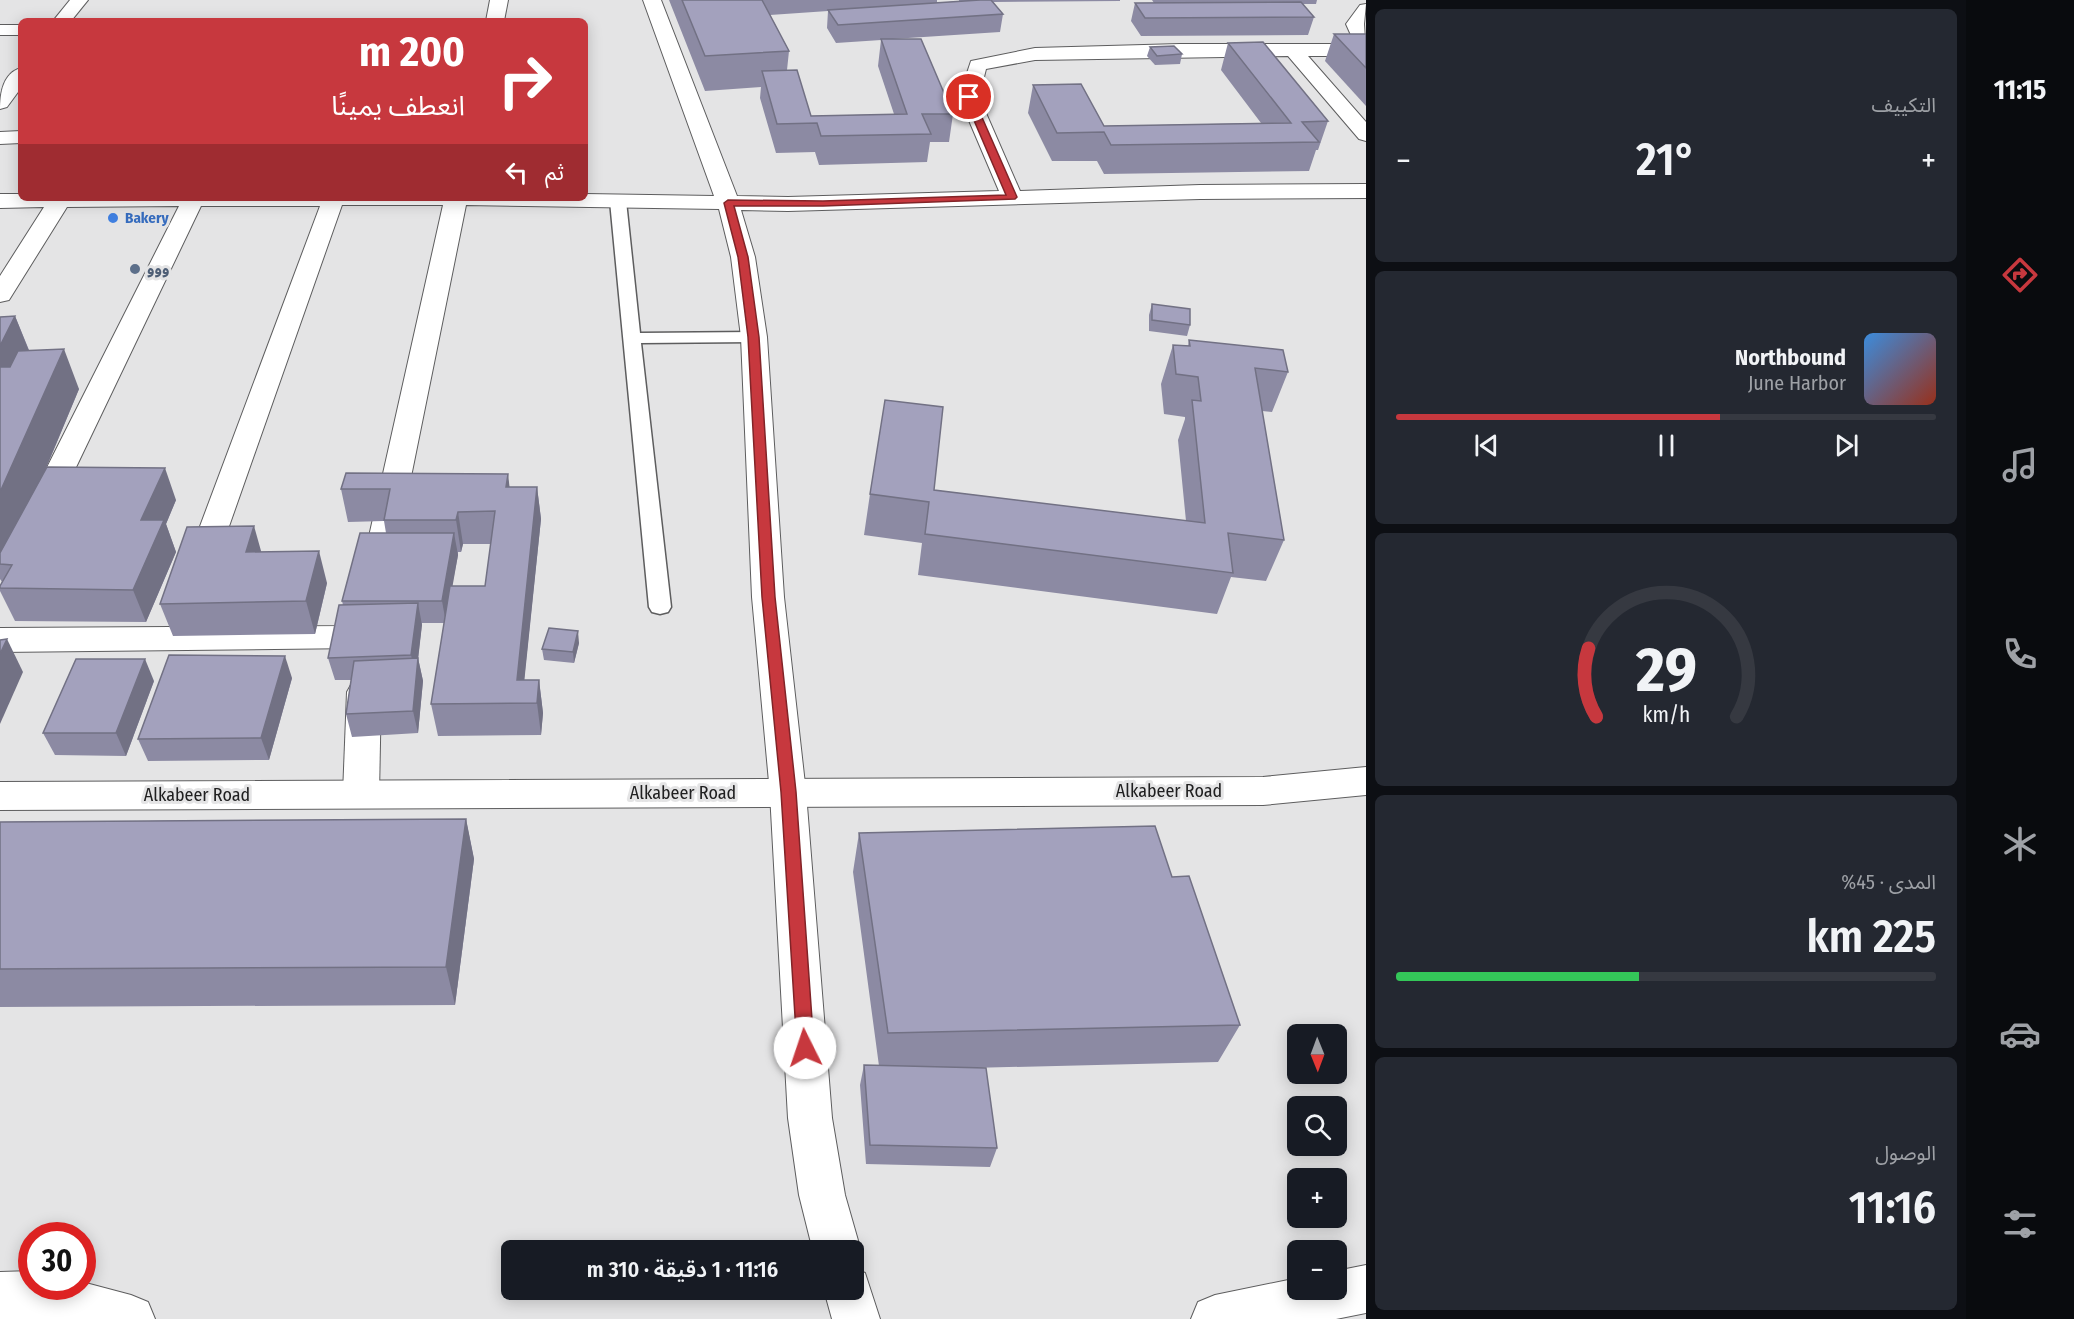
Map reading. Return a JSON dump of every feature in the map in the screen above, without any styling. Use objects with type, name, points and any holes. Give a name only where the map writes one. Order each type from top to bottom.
[{"type":"street","points":[[64,18],[79,0]]},
{"type":"street","points":[[496,18],[499,0]]},
{"type":"street","points":[[652,0],[728,203],[743,257],[754,337],[768,597],[788,792],[810,1118],[822,1196],[834,1240]]},
{"type":"street","points":[[1012,197],[969,97],[978,65],[1035,54],[1366,49],[1355,24],[1366,9]]},
{"type":"street","points":[[0,30],[18,30]]},
{"type":"street","points":[[1292,49],[1366,135]]},
{"type":"street","points":[[0,103],[15,78]]},
{"type":"street","points":[[0,138],[18,137]]},
{"type":"street","points":[[588,200],[834,204],[1012,197],[1366,191]]},
{"type":"street","points":[[0,201],[18,201]]},
{"type":"street","points":[[0,295],[59,201]]},
{"type":"street","points":[[32,528],[193,201]]},
{"type":"street","points":[[182,616],[332,201]]},
{"type":"street","points":[[0,640],[182,616],[358,637],[365,631],[457,201]]},
{"type":"street","points":[[358,637],[365,666],[361,794]]},
{"type":"street","name":"Alkabeer Road","points":[[0,796],[1263,790],[1366,781]]},
{"type":"street","points":[[1215,1319],[1366,1289]]},
{"type":"street","points":[[0,1296],[39,1295],[132,1319]]},
{"type":"street","points":[[851,1300],[856,1319]]},
{"type":"lane","points":[[618,201],[660,607]]},
{"type":"lane","points":[[633,338],[754,337]]},
{"type":"building","points":[[682,0],[762,0],[789,51],[705,56]]},
{"type":"building","points":[[991,0],[1003,14],[838,25],[828,10]]},
{"type":"building","points":[[1301,2],[1314,17],[1145,18],[1135,3]]},
{"type":"building","points":[[1334,34],[1366,34],[1366,68]]},
{"type":"building","points":[[881,39],[921,39],[953,114],[922,114],[931,134],[821,136],[817,123],[777,124],[762,71],[797,70],[811,116],[907,114]]},
{"type":"building","points":[[1263,42],[1328,121],[1302,122],[1319,142],[1111,145],[1104,132],[1057,133],[1033,85],[1081,84],[1104,126],[1291,123],[1228,43]]},
{"type":"building","points":[[1174,46],[1182,54],[1157,56],[1150,47]]},
{"type":"building","points":[[1152,304],[1190,309],[1190,325],[1152,320]]},
{"type":"building","points":[[15,316],[0,346],[0,317]]},
{"type":"building","points":[[1189,340],[1283,350],[1288,372],[1255,368],[1284,540],[1228,533],[1233,573],[925,534],[929,502],[870,494],[885,400],[943,407],[934,490],[1205,523],[1192,400],[1201,401],[1198,377],[1176,374],[1173,345],[1190,346]]},
{"type":"building","points":[[64,349],[0,492],[0,367],[10,367],[18,351]]},
{"type":"building","points":[[47,467],[165,468],[141,520],[164,520],[133,590],[0,588],[12,565],[0,564],[0,553]]},
{"type":"building","points":[[346,473],[508,474],[506,487],[537,487],[517,680],[539,680],[537,703],[431,704],[450,586],[485,586],[495,511],[458,512],[456,520],[384,520],[390,489],[341,489]]},
{"type":"building","points":[[254,526],[246,552],[319,551],[306,601],[160,604],[187,527]]},
{"type":"building","points":[[360,533],[454,533],[442,601],[342,601]]},
{"type":"building","points":[[418,603],[411,655],[328,658],[339,605]]},
{"type":"building","points":[[549,628],[578,631],[573,652],[542,649]]},
{"type":"building","points":[[7,639],[0,654],[0,640]]},
{"type":"building","points":[[169,655],[285,656],[261,738],[138,739]]},
{"type":"building","points":[[418,658],[413,711],[346,714],[354,661]]},
{"type":"building","points":[[76,659],[145,659],[116,733],[43,733]]},
{"type":"building","points":[[466,819],[446,967],[0,969],[0,822]]},
{"type":"building","points":[[1155,826],[1172,877],[1189,876],[1240,1025],[888,1033],[859,833]]},
{"type":"building","points":[[864,1065],[986,1068],[997,1148],[870,1145]]},
{"type":"place","name":"Bakery","points":[[113,218]]},
{"type":"place","name":"ووو","points":[[135,269]]},
{"type":"route","points":[[805,1048],[788,792],[768,597],[754,337],[743,257],[728,203],[823,204],[1012,197],[969,97]]}]
